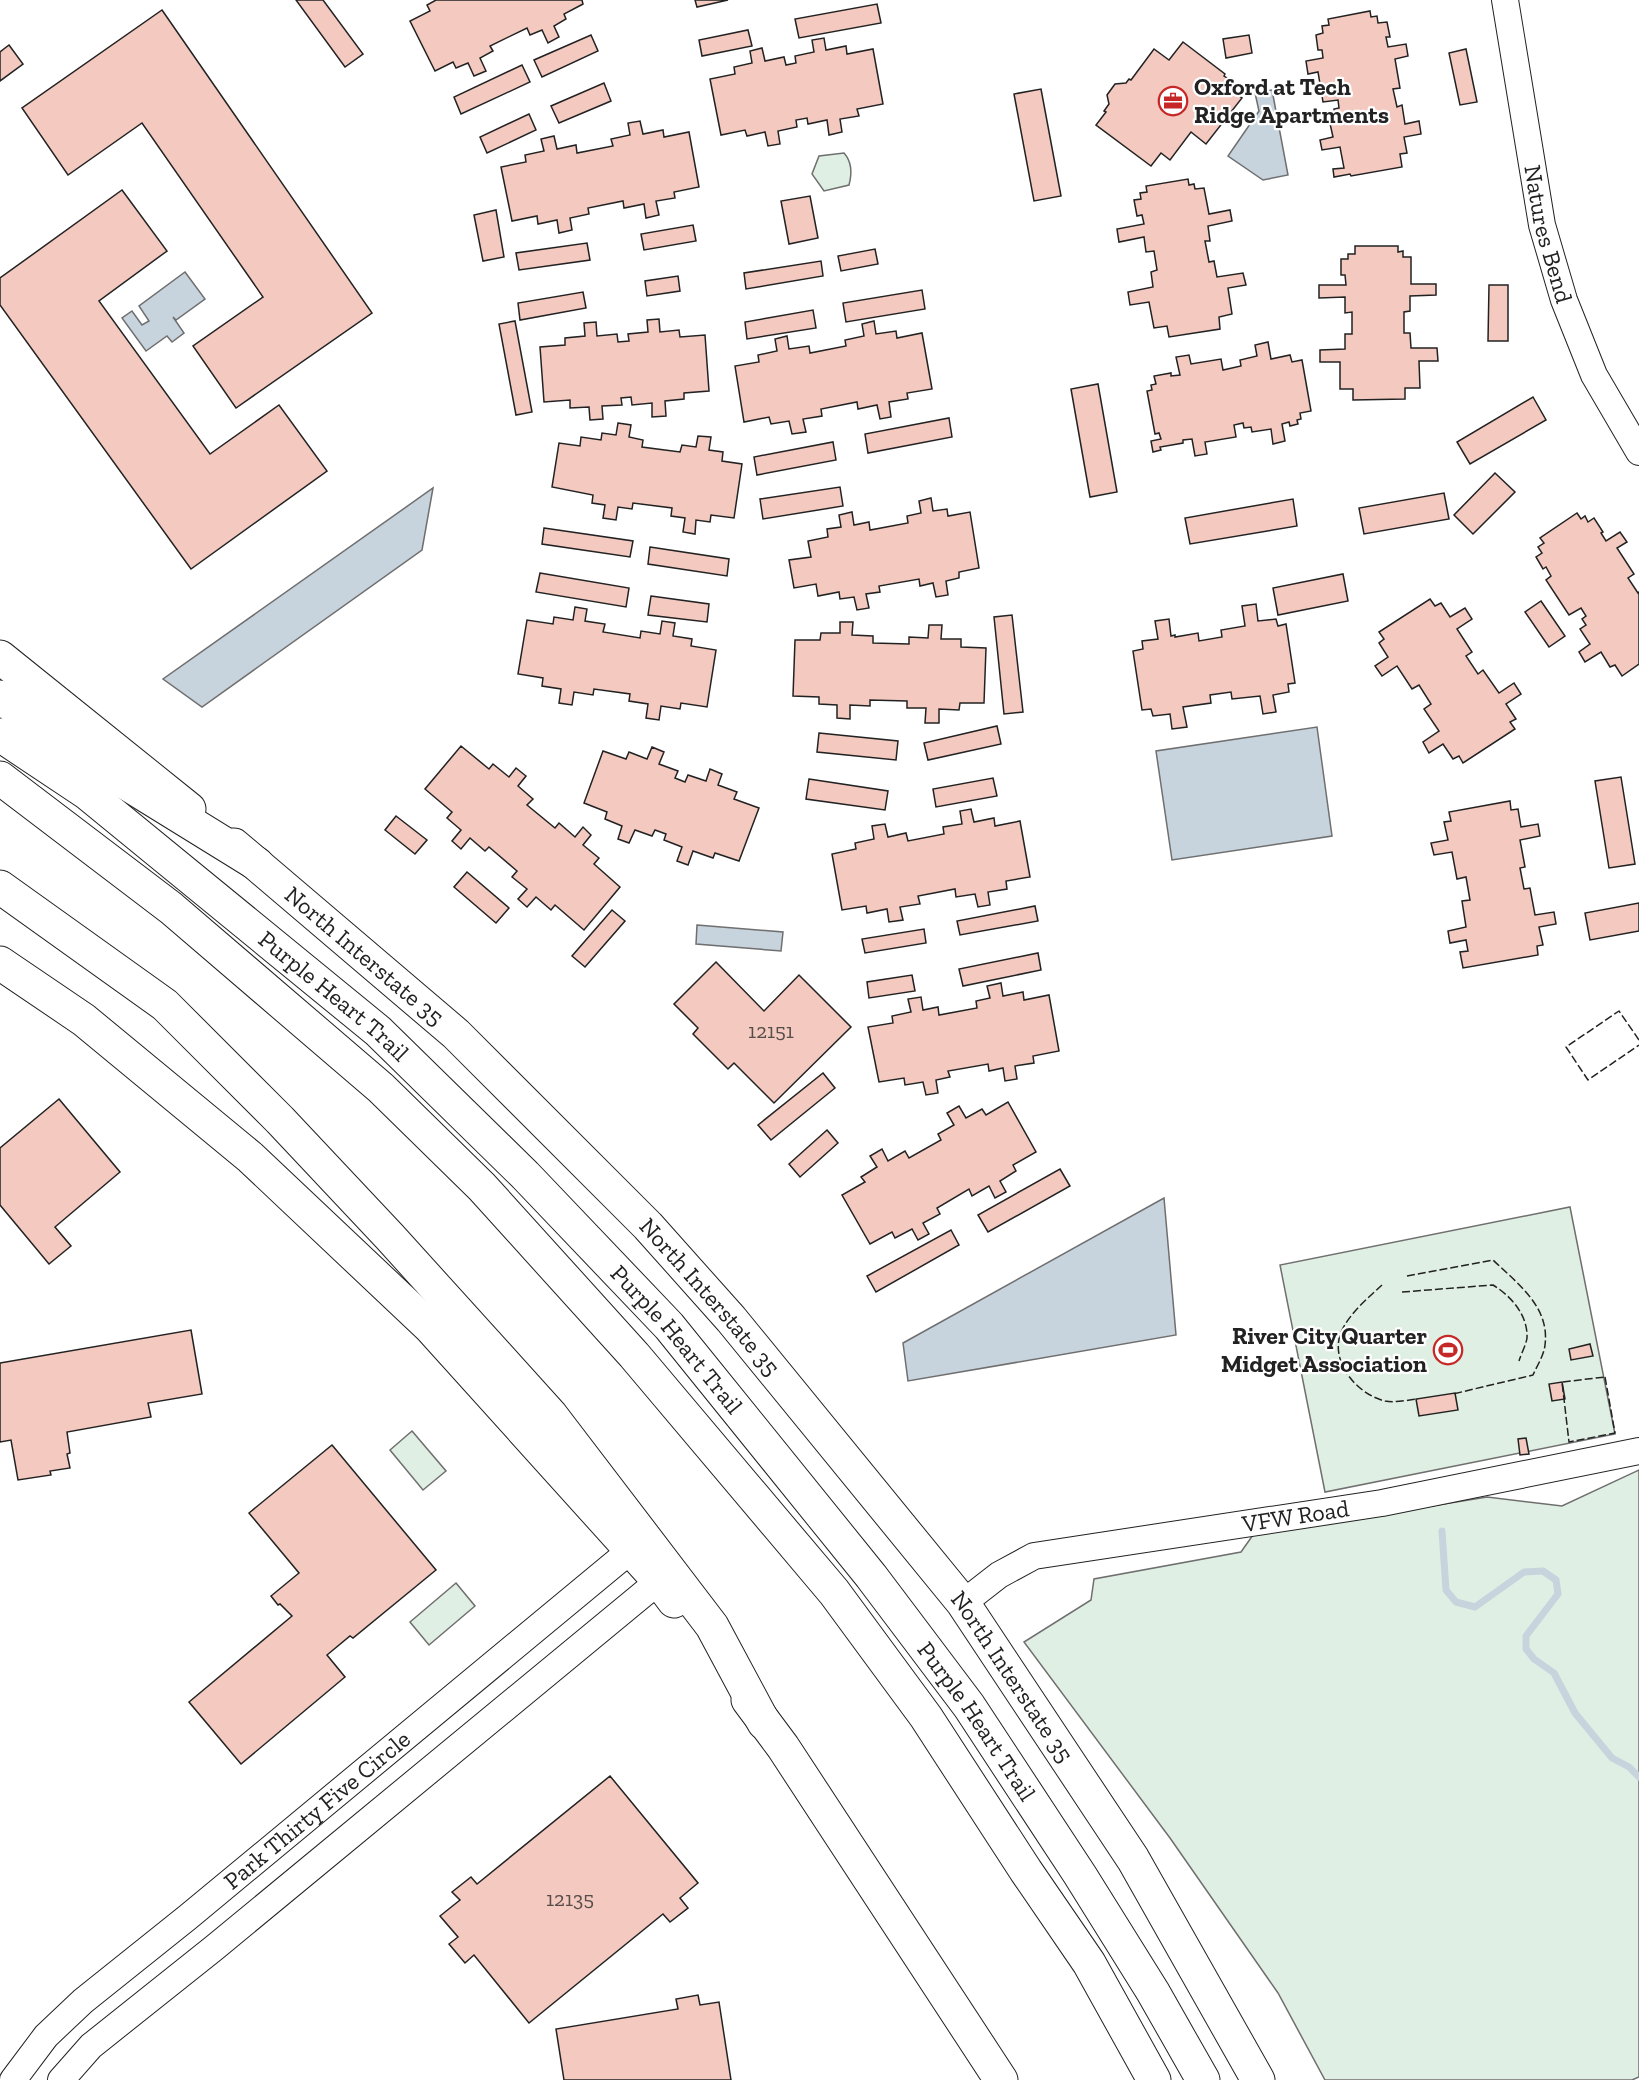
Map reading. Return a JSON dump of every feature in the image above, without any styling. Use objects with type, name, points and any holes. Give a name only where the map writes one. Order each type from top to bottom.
[{"type":"main road","name":"North Interstate 35","points":[[0,657],[257,864],[456,1034],[648,1226],[731,1319],[963,1603],[1133,1860],[1258,2080]]},
{"type":"main road","points":[[0,697],[87,759],[257,864]]},
{"type":"main road","name":"Purple Heart Trail","points":[[0,735],[87,794],[378,1031],[525,1175],[669,1326],[871,1576],[969,1706],[1080,1875],[1153,1992],[1203,2080]]},
{"type":"main road","name":"Purple Heart Trail","points":[[0,778],[171,908],[381,1088],[482,1187],[634,1355],[834,1592],[926,1717],[1089,1963],[1154,2080]]},
{"type":"main road","points":[[0,887],[165,1005],[280,1120],[390,1238],[551,1415],[712,1626],[764,1722]]},
{"type":"main road","points":[[0,963],[84,1020],[250,1157],[430,1327],[659,1581],[783,1747],[1001,2080]]},
{"type":"street","name":"Natures Bend","points":[[1505,0],[1542,225],[1564,300],[1594,375],[1639,452]]},
{"type":"street","name":"VFW Road","points":[[963,1603],[999,1575],[1034,1556],[1383,1503],[1639,1451]]},
{"type":"street","name":"Park Thirty Five Circle","points":[[13,2080],[46,2036],[83,2001],[188,1917],[631,1550]]},
{"type":"street","name":"Park Thirty Five Circle","points":[[61,2080],[91,2046],[222,1942],[659,1581]]},
{"type":"green space","points":[[844,153],[851,168],[849,185],[824,191],[812,174],[819,156]]},
{"type":"green space","name":"River City Quarter Midget Association","points":[[1570,1207],[1615,1434],[1325,1492],[1280,1265]]},
{"type":"green space","points":[[412,1431],[446,1471],[423,1490],[390,1450]]},
{"type":"green space","points":[[1639,1470],[1639,2077],[1632,2080],[1325,2080],[1278,1993],[1170,1838],[1024,1642],[1091,1600],[1094,1579],[1241,1552],[1253,1535],[1487,1497],[1562,1506]]},
{"type":"green space","points":[[456,1583],[475,1606],[429,1645],[410,1622]]},
{"type":"shaded area","points":[[1272,90],[1288,175],[1263,180],[1228,156],[1259,111],[1255,93]]},
{"type":"shaded area","points":[[185,272],[205,299],[176,320],[173,317],[184,333],[172,342],[167,336],[146,351],[122,318],[132,311],[142,325],[149,321],[139,306]]},
{"type":"shaded area","points":[[433,488],[422,550],[202,707],[163,679]]},
{"type":"shaded area","points":[[1317,727],[1332,836],[1172,860],[1156,751]]},
{"type":"shaded area","points":[[697,925],[783,932],[781,951],[696,944]]},
{"type":"shaded area","points":[[1164,1198],[1176,1335],[908,1381],[903,1343]]},
{"type":"building","points":[[296,0],[323,0],[363,54],[345,67]]},
{"type":"building","points":[[436,0],[582,0],[583,4],[564,14],[566,19],[554,26],[559,37],[548,43],[542,30],[530,35],[527,28],[490,46],[493,51],[480,58],[486,71],[474,76],[468,63],[456,68],[453,62],[435,71],[410,21],[430,11],[427,5]]},
{"type":"building","points":[[695,0],[728,0],[697,7]]},
{"type":"building","points":[[877,4],[881,23],[799,38],[795,19]]},
{"type":"building","points":[[162,10],[372,313],[236,408],[193,346],[263,297],[142,123],[68,175],[22,108]]},
{"type":"building","points":[[1370,11],[1371,17],[1377,16],[1378,23],[1387,22],[1390,37],[1386,37],[1388,47],[1406,44],[1408,56],[1395,59],[1400,88],[1393,89],[1397,107],[1402,105],[1405,124],[1419,121],[1421,134],[1404,137],[1407,153],[1400,154],[1402,167],[1334,177],[1333,169],[1344,168],[1340,147],[1322,150],[1320,140],[1333,137],[1329,119],[1335,117],[1334,109],[1339,108],[1338,100],[1323,102],[1318,72],[1308,74],[1306,61],[1323,58],[1322,50],[1318,50],[1316,35],[1323,33],[1322,26],[1329,25],[1328,19]]},
{"type":"building","points":[[748,30],[752,46],[702,56],[699,40]]},
{"type":"building","points":[[591,35],[598,51],[542,77],[534,60]]},
{"type":"building","points":[[1249,35],[1252,53],[1226,58],[1223,39]]},
{"type":"building","points":[[824,38],[826,50],[846,46],[847,54],[873,49],[883,104],[857,109],[859,116],[840,119],[842,132],[829,135],[827,120],[808,124],[807,118],[796,120],[797,127],[778,131],[780,144],[768,146],[765,132],[747,136],[745,130],[721,135],[710,79],[735,74],[734,67],[752,63],[750,51],[762,48],[765,61],[784,57],[786,65],[796,63],[795,56],[814,52],[812,40]]},
{"type":"building","name":"Oxford at Tech Ridge Apartments","points":[[1183,42],[1225,74],[1224,76],[1230,80],[1226,86],[1242,98],[1206,144],[1191,132],[1170,160],[1161,153],[1151,166],[1096,125],[1106,112],[1104,111],[1109,104],[1107,95],[1115,84],[1131,80],[1154,49],[1169,60]]},
{"type":"building","points":[[9,45],[23,64],[0,81],[0,52]]},
{"type":"building","points":[[1466,49],[1477,102],[1460,105],[1449,53]]},
{"type":"building","points":[[522,65],[530,82],[461,114],[454,97]]},
{"type":"building","points":[[604,83],[611,101],[559,123],[551,106]]},
{"type":"building","points":[[1041,89],[1061,196],[1034,201],[1014,94]]},
{"type":"building","points":[[529,114],[536,130],[487,153],[480,137]]},
{"type":"building","points":[[640,121],[643,134],[663,130],[664,137],[689,132],[699,187],[674,192],[675,198],[656,201],[659,215],[646,218],[644,204],[624,208],[623,201],[588,208],[589,214],[570,218],[572,230],[559,233],[557,220],[538,224],[537,216],[512,221],[501,167],[526,162],[525,155],[544,151],[541,139],[554,136],[557,149],[576,145],[577,153],[613,146],[611,139],[630,135],[628,123]]},
{"type":"building","points":[[1188,179],[1189,185],[1194,184],[1195,189],[1204,188],[1209,214],[1230,210],[1232,221],[1208,226],[1210,241],[1205,241],[1209,262],[1214,261],[1217,277],[1243,273],[1246,285],[1228,288],[1232,314],[1219,317],[1220,329],[1169,337],[1167,326],[1154,328],[1149,302],[1130,305],[1128,292],[1153,287],[1151,272],[1157,270],[1154,251],[1146,252],[1144,237],[1119,242],[1117,229],[1144,224],[1142,215],[1137,216],[1134,200],[1141,199],[1140,193],[1147,192],[1146,186]]},
{"type":"building","points":[[122,190],[167,251],[99,301],[210,454],[279,405],[327,471],[191,569],[0,305],[0,278]]},
{"type":"building","points":[[810,196],[818,238],[789,244],[781,201]]},
{"type":"building","points":[[496,210],[504,257],[483,261],[474,215]]},
{"type":"building","points":[[693,225],[696,241],[644,250],[641,234]]},
{"type":"building","points":[[587,243],[590,260],[519,270],[516,253]]},
{"type":"building","points":[[1355,246],[1398,246],[1398,252],[1403,251],[1403,257],[1411,257],[1411,284],[1436,284],[1436,295],[1410,296],[1410,311],[1404,312],[1404,333],[1410,333],[1411,348],[1437,348],[1438,361],[1419,361],[1420,388],[1405,388],[1405,399],[1353,400],[1353,389],[1340,389],[1340,362],[1320,362],[1320,350],[1345,349],[1345,334],[1352,334],[1352,312],[1345,313],[1345,297],[1319,298],[1319,285],[1346,285],[1345,275],[1341,275],[1341,259],[1348,259],[1348,254],[1355,254]]},
{"type":"building","points":[[875,249],[878,264],[841,271],[838,256]]},
{"type":"building","points":[[821,261],[823,276],[746,289],[744,273]]},
{"type":"building","points":[[678,276],[680,291],[647,296],[645,281]]},
{"type":"building","points":[[1489,285],[1508,285],[1508,341],[1488,341]]},
{"type":"building","points":[[922,290],[925,309],[846,322],[843,303]]},
{"type":"building","points":[[583,292],[586,308],[520,320],[518,303]]},
{"type":"building","points":[[813,310],[816,328],[747,339],[745,322]]},
{"type":"building","points":[[659,319],[660,332],[679,330],[680,337],[705,335],[709,391],[684,393],[684,399],[665,401],[666,416],[652,417],[652,403],[632,405],[631,397],[621,398],[622,405],[602,406],[603,419],[590,420],[589,407],[570,408],[570,400],[544,402],[540,347],[565,345],[565,338],[585,336],[584,323],[596,322],[597,336],[617,334],[618,342],[629,341],[628,334],[648,332],[647,320]]},
{"type":"building","points":[[515,321],[532,412],[516,415],[499,324]]},
{"type":"building","points":[[874,321],[876,334],[896,331],[897,338],[922,333],[932,389],[907,393],[908,399],[889,402],[891,417],[880,419],[877,405],[858,409],[857,402],[821,409],[822,416],[803,419],[806,432],[792,434],[789,421],[771,424],[769,417],[744,422],[735,366],[759,362],[758,355],[777,351],[775,339],[787,336],[789,349],[809,346],[810,353],[846,346],[845,340],[864,336],[862,324]]},
{"type":"building","points":[[1268,342],[1271,359],[1290,355],[1292,362],[1302,360],[1311,411],[1300,413],[1301,419],[1297,420],[1298,424],[1290,426],[1289,422],[1282,424],[1285,441],[1273,444],[1271,429],[1252,432],[1251,427],[1244,428],[1243,423],[1234,425],[1236,437],[1205,442],[1207,454],[1195,456],[1192,439],[1160,447],[1161,450],[1153,452],[1151,441],[1161,439],[1159,433],[1155,434],[1147,391],[1152,390],[1151,385],[1156,384],[1154,376],[1171,373],[1171,376],[1180,375],[1176,357],[1189,355],[1191,364],[1221,359],[1223,370],[1241,366],[1240,360],[1257,356],[1255,345]]},
{"type":"building","points":[[1098,384],[1117,492],[1090,497],[1071,389]]},
{"type":"building","points":[[1533,397],[1546,420],[1470,464],[1457,442]]},
{"type":"building","points":[[949,418],[952,437],[868,453],[865,434]]},
{"type":"building","points":[[618,423],[631,425],[629,437],[643,440],[642,447],[680,452],[682,445],[696,447],[698,436],[711,437],[709,450],[723,452],[722,461],[742,464],[734,518],[711,515],[710,522],[696,520],[695,534],[683,532],[685,518],[671,516],[672,508],[633,503],[632,509],[618,507],[616,520],[603,518],[605,505],[592,503],[593,495],[552,487],[559,443],[580,446],[581,437],[601,440],[602,433],[616,435]]},
{"type":"building","points":[[833,442],[836,460],[757,475],[754,457]]},
{"type":"building","points":[[1495,473],[1515,492],[1473,534],[1454,515]]},
{"type":"building","points":[[840,487],[843,506],[763,519],[760,499]]},
{"type":"building","points":[[1444,493],[1449,519],[1364,534],[1359,508]]},
{"type":"building","points":[[931,498],[933,511],[947,509],[948,516],[970,512],[979,568],[959,572],[959,578],[946,581],[948,595],[936,597],[933,583],[920,586],[919,579],[879,586],[880,592],[866,594],[869,608],[857,610],[854,597],[840,599],[839,592],[818,596],[816,584],[794,588],[789,560],[811,557],[808,541],[828,537],[827,529],[841,527],[839,515],[852,512],[854,525],[869,522],[870,530],[908,523],[907,516],[921,513],[919,501]]},
{"type":"building","points":[[1293,499],[1297,526],[1190,544],[1185,518]]},
{"type":"building","points":[[1577,513],[1581,519],[1585,516],[1588,522],[1594,518],[1606,541],[1620,532],[1627,542],[1617,548],[1634,574],[1628,578],[1639,592],[1639,664],[1622,676],[1615,665],[1610,667],[1601,652],[1585,662],[1579,652],[1590,644],[1580,629],[1586,625],[1582,619],[1586,616],[1581,608],[1569,615],[1546,580],[1551,576],[1546,567],[1543,569],[1536,557],[1542,553],[1538,547],[1544,543],[1540,538]]},
{"type":"building","points":[[544,528],[633,541],[630,557],[542,544]]},
{"type":"building","points":[[650,547],[729,559],[727,576],[648,564]]},
{"type":"building","points":[[540,573],[629,588],[626,607],[536,592]]},
{"type":"building","points":[[1343,574],[1348,601],[1278,615],[1273,588]]},
{"type":"building","points":[[651,596],[709,604],[707,622],[648,615]]},
{"type":"building","points":[[1430,599],[1435,606],[1441,603],[1450,617],[1465,608],[1472,619],[1457,629],[1472,652],[1466,656],[1478,674],[1483,670],[1499,693],[1514,683],[1521,694],[1506,704],[1516,719],[1510,722],[1515,729],[1463,763],[1459,756],[1453,759],[1443,744],[1429,753],[1423,742],[1439,731],[1424,709],[1431,704],[1419,685],[1412,689],[1397,666],[1382,676],[1375,666],[1388,657],[1379,643],[1384,639],[1379,632]]},
{"type":"building","points":[[1541,601],[1565,636],[1549,647],[1525,612]]},
{"type":"building","points":[[1256,604],[1258,621],[1276,619],[1278,626],[1286,624],[1295,683],[1288,684],[1289,692],[1273,695],[1276,712],[1263,714],[1260,696],[1232,699],[1231,692],[1210,695],[1211,703],[1183,707],[1187,727],[1172,729],[1170,714],[1153,716],[1151,709],[1142,710],[1133,651],[1143,649],[1142,641],[1158,639],[1155,621],[1169,619],[1171,636],[1198,633],[1199,641],[1222,637],[1221,630],[1245,626],[1242,606]]},
{"type":"building","points":[[575,607],[587,609],[585,621],[605,624],[603,632],[640,638],[641,631],[660,634],[662,621],[675,623],[673,636],[692,639],[691,646],[716,650],[707,707],[681,703],[680,709],[661,706],[659,720],[646,718],[648,704],[629,701],[630,694],[594,689],[593,695],[574,692],[572,705],[559,703],[561,689],[542,686],[543,678],[518,674],[527,620],[553,624],[554,617],[573,620]]},
{"type":"building","points":[[1012,615],[1023,712],[1004,714],[994,617]]},
{"type":"building","points":[[840,622],[853,622],[852,635],[873,636],[873,643],[909,644],[909,637],[928,638],[929,625],[942,625],[941,639],[961,639],[961,647],[986,648],[984,703],[960,703],[959,710],[939,709],[939,723],[925,723],[926,708],[907,708],[907,701],[870,700],[870,706],[850,705],[850,719],[837,718],[837,705],[819,704],[819,697],[793,696],[795,640],[820,640],[821,633],[840,633]]},
{"type":"building","points":[[997,726],[1001,744],[928,760],[924,743]]},
{"type":"building","points":[[819,733],[898,741],[896,760],[817,752]]},
{"type":"building","points":[[461,746],[489,769],[493,764],[509,777],[516,768],[526,776],[518,786],[533,799],[527,805],[555,828],[559,823],[575,837],[583,827],[591,835],[583,845],[599,858],[594,864],[620,887],[584,930],[555,905],[551,910],[536,897],[527,907],[518,899],[527,889],[512,877],[517,871],[489,847],[485,851],[470,838],[461,849],[452,841],[461,830],[447,818],[452,812],[425,789]]},
{"type":"building","points":[[652,747],[664,752],[659,764],[678,771],[675,778],[685,782],[688,775],[706,781],[710,769],[722,774],[718,785],[737,792],[734,799],[759,808],[739,861],[715,853],[713,858],[693,851],[688,865],[677,861],[682,847],[664,840],[666,834],[655,830],[652,836],[635,830],[629,843],[618,839],[622,826],[605,819],[607,812],[584,803],[603,751],[626,759],[629,752],[647,759]]},
{"type":"building","points":[[1621,777],[1635,864],[1609,868],[1595,781]]},
{"type":"building","points":[[993,778],[997,796],[936,807],[933,789]]},
{"type":"building","points":[[809,779],[888,791],[885,810],[806,799]]},
{"type":"building","points":[[1510,801],[1511,810],[1518,809],[1521,827],[1538,824],[1540,836],[1520,840],[1525,867],[1520,868],[1524,889],[1530,888],[1535,915],[1554,912],[1556,924],[1539,927],[1543,945],[1537,946],[1538,955],[1463,968],[1460,952],[1468,951],[1466,940],[1450,943],[1448,931],[1466,927],[1462,901],[1470,900],[1466,877],[1457,879],[1452,852],[1434,855],[1431,843],[1448,840],[1444,822],[1451,821],[1449,812]]},
{"type":"building","points":[[971,809],[974,822],[994,818],[995,826],[1020,821],[1030,877],[1006,881],[1007,889],[988,892],[990,905],[978,907],[975,894],[956,897],[955,889],[918,896],[920,904],[900,907],[903,920],[889,922],[887,909],[867,913],[866,906],[842,910],[832,854],[856,849],[855,843],[874,839],[872,826],[885,824],[888,837],[906,833],[908,841],[944,834],[943,827],[962,824],[960,811]]},
{"type":"building","points":[[396,816],[427,840],[415,854],[385,830]]},
{"type":"building","points":[[467,872],[509,908],[496,923],[454,887]]},
{"type":"building","points":[[1639,903],[1639,931],[1590,940],[1585,913]]},
{"type":"building","points":[[1035,906],[1038,921],[960,935],[957,921]]},
{"type":"building","points":[[612,910],[625,921],[585,967],[572,956]]},
{"type":"building","points":[[924,929],[926,943],[865,953],[862,939]]},
{"type":"building","points":[[1038,953],[1041,970],[963,986],[959,969]]},
{"type":"building","points":[[716,962],[764,1011],[799,975],[851,1027],[774,1103],[734,1063],[728,1069],[693,1034],[698,1028],[674,1004]]},
{"type":"building","points":[[912,975],[915,991],[869,998],[867,982]]},
{"type":"building","points":[[1001,983],[1003,996],[1023,992],[1024,1000],[1049,995],[1059,1051],[1033,1056],[1034,1063],[1015,1066],[1017,1079],[1005,1081],[1003,1068],[989,1071],[988,1064],[948,1071],[950,1077],[936,1080],[938,1093],[926,1095],[923,1082],[905,1085],[904,1078],[879,1082],[868,1027],[893,1023],[892,1016],[911,1012],[908,999],[921,997],[923,1010],[938,1007],[939,1015],[977,1008],[976,1001],[990,998],[987,986]]},
{"type":"building","points":[[823,1073],[835,1088],[771,1140],[758,1125]]},
{"type":"building","points":[[59,1099],[120,1172],[55,1227],[71,1246],[49,1264],[0,1205],[0,1148]]},
{"type":"building","points":[[1008,1102],[1036,1152],[1013,1165],[1016,1171],[1000,1181],[1006,1192],[995,1198],[989,1186],[972,1196],[969,1189],[937,1208],[940,1214],[923,1223],[929,1234],[918,1240],[912,1229],[895,1238],[892,1232],[870,1244],[842,1195],[865,1182],[861,1177],[877,1167],[870,1156],[882,1149],[888,1161],[905,1151],[909,1158],[941,1140],[938,1134],[954,1125],[947,1113],[959,1106],[966,1118],[982,1109],[986,1115]]},
{"type":"building","points":[[827,1130],[838,1143],[800,1177],[789,1164]]},
{"type":"building","points":[[1060,1169],[1070,1186],[988,1232],[978,1215]]},
{"type":"building","points":[[951,1230],[959,1245],[876,1292],[867,1276]]},
{"type":"building","points":[[191,1330],[202,1394],[148,1403],[151,1417],[67,1432],[70,1453],[67,1454],[70,1468],[50,1471],[51,1475],[18,1480],[11,1440],[0,1442],[0,1363]]},
{"type":"building","points":[[1590,1344],[1593,1356],[1571,1360],[1569,1349]]},
{"type":"building","points":[[1562,1382],[1565,1399],[1552,1401],[1549,1384]]},
{"type":"building","points":[[1455,1393],[1458,1410],[1419,1416],[1416,1399]]},
{"type":"building","points":[[1526,1438],[1529,1454],[1520,1455],[1518,1439]]},
{"type":"building","points":[[332,1445],[436,1570],[353,1638],[350,1636],[327,1655],[345,1677],[241,1764],[189,1702],[292,1616],[271,1596],[299,1573],[249,1513]]},
{"type":"building","points":[[610,1776],[698,1883],[680,1898],[688,1908],[670,1922],[663,1914],[529,2023],[474,1955],[465,1963],[449,1944],[458,1937],[440,1916],[460,1900],[452,1892],[471,1877],[477,1884]]},
{"type":"building","points":[[698,1995],[700,2005],[719,2002],[731,2080],[564,2080],[556,2029],[678,2009],[676,1999]]},
{"type":"waterway","points":[[1442,1531],[1446,1590],[1456,1602],[1475,1607],[1524,1572],[1543,1571],[1556,1580],[1558,1594],[1526,1636],[1526,1649],[1534,1659],[1554,1673],[1575,1713],[1612,1758],[1629,1767],[1639,1777]]},
{"type":"fence","points":[[1639,1040],[1619,1011],[1566,1047],[1588,1080],[1639,1045]]},
{"type":"fence","points":[[1407,1276],[1493,1260],[1522,1287],[1542,1319],[1545,1331],[1544,1349],[1533,1375],[1453,1394]]},
{"type":"fence","points":[[1382,1285],[1355,1311],[1342,1330],[1339,1341],[1342,1364],[1355,1383],[1374,1397],[1389,1402],[1418,1399]]},
{"type":"fence","points":[[1402,1292],[1493,1285],[1512,1301],[1525,1322],[1527,1338],[1519,1361]]},
{"type":"fence","points":[[1605,1377],[1615,1433],[1569,1442],[1562,1382],[1605,1377]]},
{"type":"place","name":"Oxford at Tech Ridge Apartments","points":[[1173,101]]},
{"type":"place","name":"River City Quarter Midget Association","points":[[1448,1350]]}]
